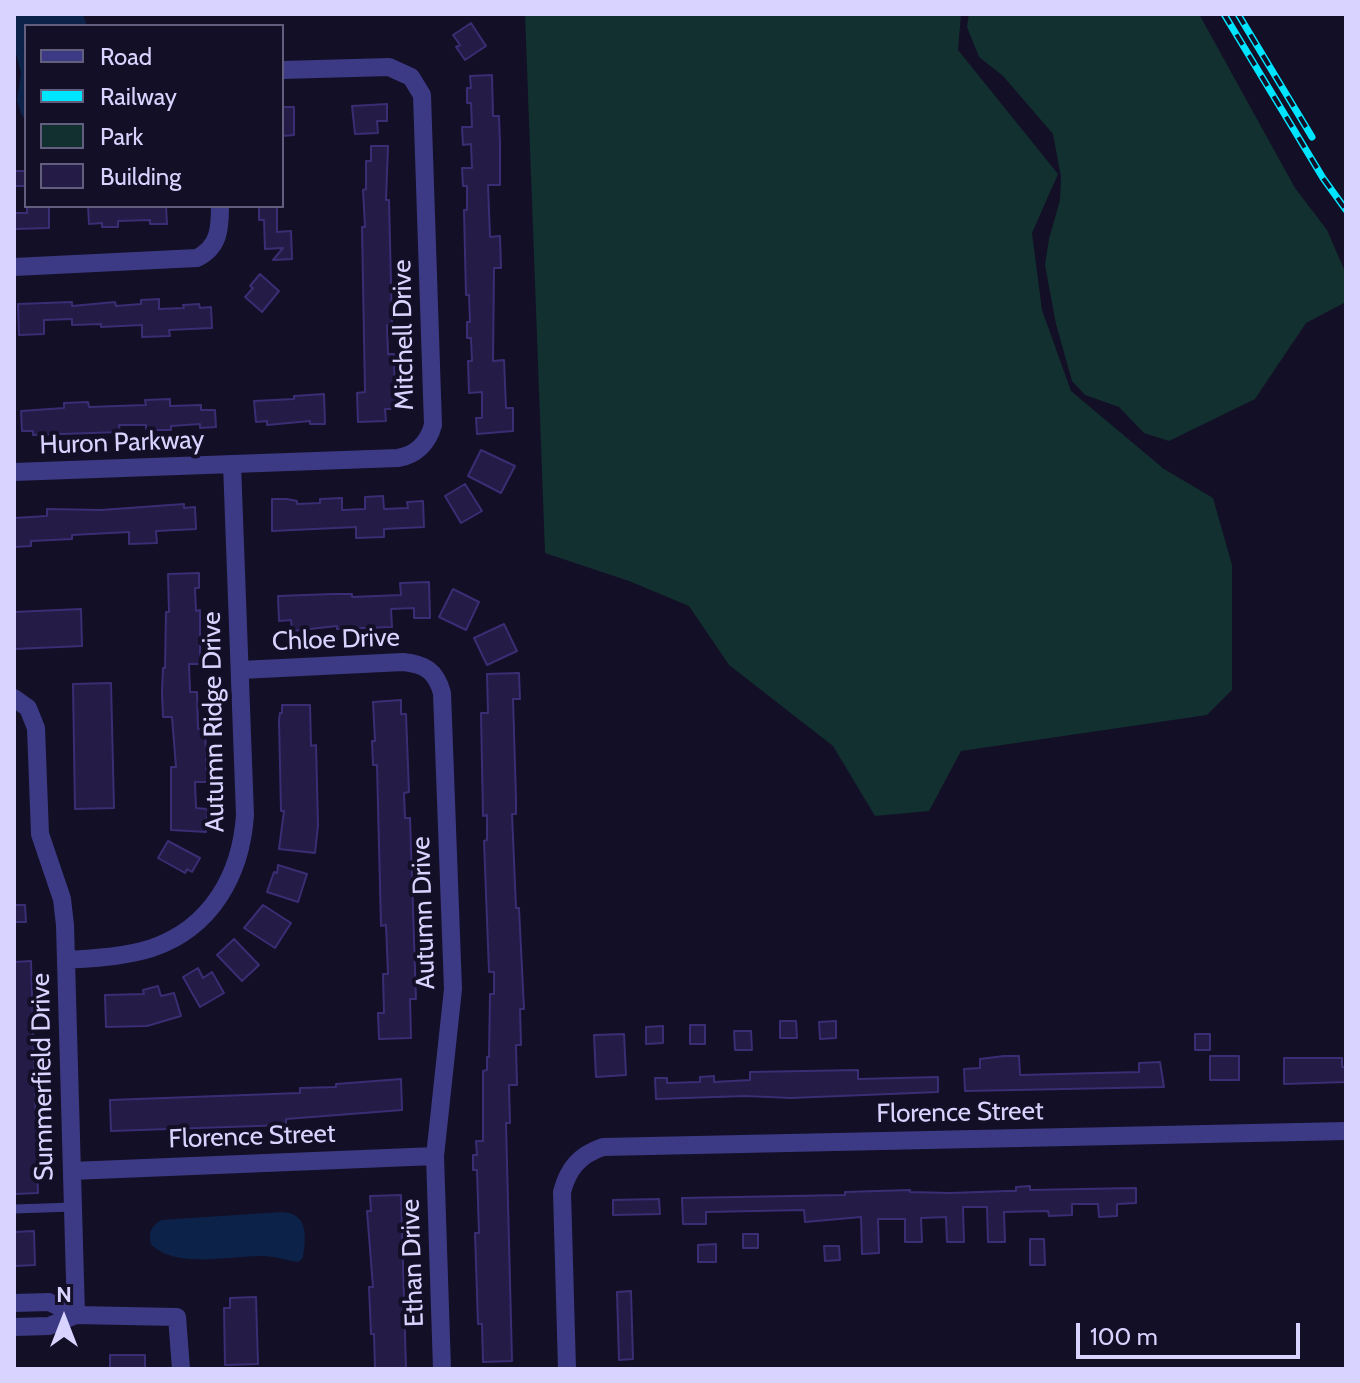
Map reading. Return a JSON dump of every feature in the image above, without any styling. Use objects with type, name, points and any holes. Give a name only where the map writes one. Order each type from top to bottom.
[{"type":"street","name":"Mitchell Drive","points":[[232,464],[398,458],[417,451],[433,425],[424,103],[419,88],[411,77],[389,67],[284,70]]},
{"type":"street","points":[[14,267],[197,258],[212,248],[216,241],[220,208]]},
{"type":"street","name":"Huron Parkway","points":[[14,472],[232,464]]},
{"type":"street","name":"Autumn Ridge Drive","points":[[66,960],[118,956],[168,941],[196,924],[227,885],[237,862],[244,831],[232,464]]},
{"type":"street","name":"Chloe Drive","points":[[241,670],[403,662],[431,670]]},
{"type":"street","name":"Autumn Drive","points":[[431,670],[442,693],[453,989],[435,1156]]},
{"type":"street","name":"Summerfield Drive","points":[[14,698],[28,708],[36,728],[40,834],[62,899],[76,1315]]},
{"type":"street","name":"Florence Street","points":[[567,1369],[562,1192],[566,1176],[578,1160],[591,1151],[612,1146],[1346,1131]]},
{"type":"street","name":"Florence Street","points":[[72,1171],[435,1156]]},
{"type":"street","name":"Ethan Drive","points":[[435,1156],[442,1369]]},
{"type":"street","points":[[14,1303],[49,1302],[76,1315]]},
{"type":"street","points":[[14,1327],[49,1326],[76,1315],[177,1317],[181,1369]]},
{"type":"lane","points":[[14,1209],[73,1207]]},
{"type":"green space","points":[[525,14],[961,14],[958,50],[1058,174],[1032,233],[1042,310],[1071,391],[1164,469],[1213,498],[1232,565],[1232,690],[1207,715],[961,751],[929,811],[875,816],[833,746],[729,665],[689,606],[629,581],[545,553]]},
{"type":"green space","points":[[969,14],[1199,14],[1295,188],[1327,230],[1346,274],[1344,303],[1306,323],[1255,399],[1169,441],[1144,433],[1119,407],[1085,395],[1072,381],[1056,324],[1045,265],[1060,200],[1061,177],[1053,134],[1003,76],[979,57],[967,27]]},
{"type":"water","points":[[14,14],[83,14],[86,24],[24,24],[24,118],[17,100],[21,73],[14,46]]},
{"type":"water","points":[[281,1212],[297,1217],[304,1227],[303,1258],[298,1262],[261,1256],[187,1259],[161,1252],[151,1244],[151,1230],[161,1220]]},
{"type":"building","points":[[471,23],[486,46],[465,60],[456,47],[460,45],[453,35]]},
{"type":"building","points":[[492,75],[493,116],[499,116],[500,185],[488,185],[490,237],[500,236],[501,268],[494,268],[493,361],[504,360],[506,408],[513,408],[513,431],[477,434],[476,418],[482,418],[482,392],[469,393],[468,361],[472,361],[471,338],[467,338],[467,322],[470,322],[469,295],[466,295],[464,210],[467,210],[467,186],[463,186],[462,168],[472,168],[471,144],[463,145],[462,127],[472,127],[471,103],[467,103],[470,76]]},
{"type":"building","points":[[387,104],[387,121],[377,121],[378,133],[355,134],[352,106]]},
{"type":"building","points":[[284,107],[294,107],[294,135],[284,136]]},
{"type":"building","points":[[371,146],[388,146],[386,200],[389,200],[392,325],[387,325],[388,354],[394,354],[395,409],[385,409],[386,421],[358,422],[357,393],[365,392],[363,190],[366,189],[366,161],[371,161]]},
{"type":"building","points":[[14,171],[24,171],[24,186],[14,186]]},
{"type":"building","points":[[27,208],[49,208],[49,228],[15,229],[15,213],[27,213]]},
{"type":"building","points":[[88,208],[166,208],[167,224],[150,224],[150,220],[118,221],[118,227],[89,224]]},
{"type":"building","points":[[259,208],[277,208],[277,232],[291,231],[292,259],[273,260],[283,248],[265,249],[264,220],[259,220]]},
{"type":"building","points":[[260,274],[279,291],[262,312],[245,297]]},
{"type":"building","points":[[159,299],[159,309],[199,304],[200,308],[211,307],[212,328],[169,330],[170,336],[142,337],[142,325],[101,327],[101,324],[72,325],[72,319],[44,320],[44,334],[19,335],[18,304],[72,302],[72,306],[115,302],[116,306]]},
{"type":"building","points":[[324,394],[325,424],[310,424],[310,421],[267,425],[267,421],[256,422],[254,401]]},
{"type":"building","points":[[170,399],[170,406],[201,405],[201,410],[215,410],[216,427],[200,428],[200,424],[155,430],[146,429],[146,425],[119,425],[120,432],[33,435],[33,431],[22,431],[21,411],[64,408],[64,403],[88,402],[89,407],[146,405],[145,400]]},
{"type":"building","points":[[481,450],[515,466],[501,493],[468,476]]},
{"type":"building","points":[[465,484],[482,511],[461,523],[445,496]]},
{"type":"building","points":[[383,496],[384,509],[408,508],[407,502],[423,501],[424,527],[384,529],[384,537],[356,538],[356,527],[272,531],[272,499],[297,501],[297,504],[342,498],[342,510],[365,509],[365,497]]},
{"type":"building","points":[[184,504],[184,508],[195,507],[196,529],[156,531],[157,543],[129,544],[129,532],[72,535],[72,539],[31,541],[31,546],[14,547],[14,518],[47,516],[47,509],[101,510]]},
{"type":"building","points":[[199,573],[199,588],[195,588],[196,611],[200,610],[200,664],[189,664],[190,692],[197,692],[198,729],[205,728],[207,782],[195,782],[196,808],[207,809],[206,832],[171,830],[171,767],[176,767],[172,717],[163,717],[162,693],[166,612],[169,612],[168,574]]},
{"type":"building","points":[[429,582],[430,618],[414,618],[414,608],[391,609],[392,627],[337,629],[337,626],[292,631],[291,620],[279,621],[278,596],[401,595],[400,583]]},
{"type":"building","points":[[453,589],[479,602],[466,630],[439,617]]},
{"type":"building","points":[[81,609],[82,646],[14,649],[14,612]]},
{"type":"building","points":[[504,624],[517,651],[487,665],[474,638]]},
{"type":"building","points":[[519,673],[520,699],[513,699],[516,814],[512,814],[524,1009],[520,1009],[521,1045],[516,1045],[517,1085],[509,1085],[510,1123],[506,1123],[512,1361],[483,1362],[482,1324],[478,1324],[475,1233],[479,1233],[477,1170],[473,1170],[473,1155],[477,1155],[476,1141],[483,1141],[483,1071],[487,1070],[489,1057],[490,994],[494,994],[494,972],[489,972],[484,841],[487,840],[487,815],[483,816],[481,713],[488,713],[487,674]]},
{"type":"building","points":[[111,683],[114,808],[75,809],[73,684]]},
{"type":"building","points":[[401,700],[401,714],[406,714],[409,792],[404,793],[405,818],[410,818],[416,999],[410,999],[411,1038],[379,1039],[378,1013],[384,1013],[383,974],[388,974],[386,925],[381,926],[373,702]]},
{"type":"building","points":[[282,705],[310,705],[311,746],[316,745],[318,825],[315,853],[279,849],[284,811],[281,811],[279,720]]},
{"type":"building","points":[[168,841],[200,858],[192,872],[187,869],[185,873],[158,858]]},
{"type":"building","points":[[278,865],[307,874],[298,902],[267,892]]},
{"type":"building","points":[[14,905],[25,905],[26,922],[14,922]]},
{"type":"building","points":[[263,905],[291,923],[275,948],[244,928]]},
{"type":"building","points":[[234,939],[259,965],[242,981],[217,955]]},
{"type":"building","points":[[31,961],[38,1193],[14,1194],[14,962]]},
{"type":"building","points":[[198,968],[203,978],[212,972],[224,993],[200,1007],[183,977]]},
{"type":"building","points":[[158,986],[161,996],[174,993],[181,1016],[147,1026],[106,1027],[105,995],[144,994],[143,990]]},
{"type":"building","points":[[780,1021],[796,1021],[797,1038],[780,1038]]},
{"type":"building","points":[[836,1021],[836,1038],[820,1039],[819,1022]]},
{"type":"building","points":[[690,1025],[705,1025],[705,1044],[690,1044]]},
{"type":"building","points":[[663,1026],[663,1043],[646,1044],[646,1027]]},
{"type":"building","points":[[734,1031],[751,1031],[752,1050],[735,1050]]},
{"type":"building","points":[[624,1034],[626,1075],[596,1077],[594,1035]]},
{"type":"building","points":[[1195,1034],[1210,1034],[1210,1050],[1195,1050]]},
{"type":"building","points":[[1019,1056],[1020,1075],[1139,1072],[1139,1063],[1160,1062],[1164,1087],[965,1091],[964,1069],[980,1068],[980,1059]]},
{"type":"building","points":[[1210,1056],[1239,1056],[1239,1080],[1210,1080]]},
{"type":"building","points":[[1284,1058],[1342,1058],[1342,1067],[1346,1067],[1346,1082],[1284,1084]]},
{"type":"building","points":[[858,1070],[858,1079],[938,1077],[938,1092],[656,1099],[655,1078],[667,1078],[667,1083],[700,1082],[700,1077],[714,1076],[714,1082],[750,1080],[750,1072]]},
{"type":"building","points":[[401,1079],[402,1110],[286,1119],[286,1125],[111,1131],[110,1100],[300,1093],[300,1088]]},
{"type":"building","points":[[1030,1186],[1030,1190],[1136,1188],[1136,1203],[1117,1204],[1117,1216],[1099,1217],[1098,1204],[1072,1204],[1072,1215],[1049,1216],[1048,1211],[1004,1212],[1005,1242],[988,1242],[987,1207],[963,1207],[964,1242],[947,1242],[946,1217],[921,1218],[922,1242],[905,1242],[905,1219],[878,1219],[879,1253],[862,1254],[861,1217],[805,1222],[804,1210],[706,1212],[706,1224],[683,1224],[682,1198],[845,1195],[845,1192],[910,1190],[950,1193],[1016,1191],[1016,1187]]},
{"type":"building","points":[[401,1195],[406,1369],[375,1369],[367,1211],[371,1211],[370,1196]]},
{"type":"building","points":[[659,1199],[660,1214],[613,1215],[613,1200]]},
{"type":"building","points":[[34,1231],[35,1265],[14,1266],[14,1232]]},
{"type":"building","points":[[743,1234],[758,1234],[758,1248],[743,1248]]},
{"type":"building","points":[[1030,1239],[1044,1239],[1045,1265],[1030,1265]]},
{"type":"building","points":[[716,1244],[716,1262],[698,1262],[698,1245]]},
{"type":"building","points":[[824,1246],[839,1246],[840,1260],[825,1261]]},
{"type":"building","points":[[631,1291],[633,1359],[619,1360],[617,1292]]},
{"type":"building","points":[[256,1297],[258,1364],[225,1365],[224,1308],[230,1308],[230,1298]]},
{"type":"building","points":[[110,1355],[145,1355],[145,1369],[113,1369],[110,1367]]},
{"type":"railway","points":[[1224,14],[1323,178],[1346,210]]},
{"type":"railway","points":[[1238,14],[1312,137]]}]
